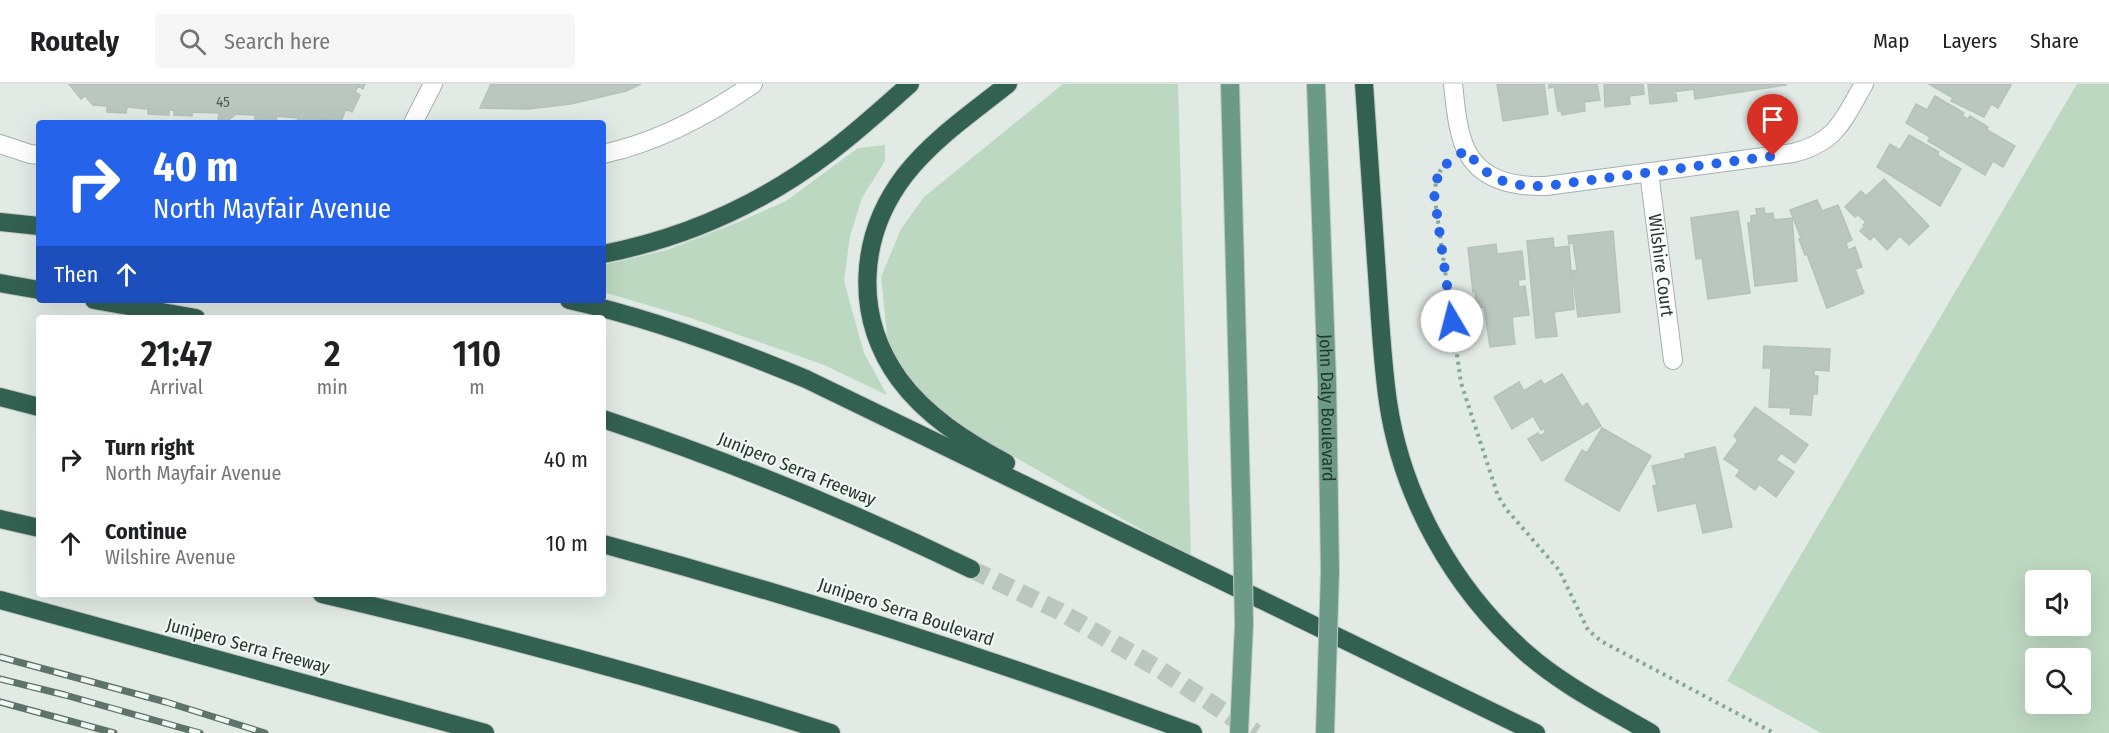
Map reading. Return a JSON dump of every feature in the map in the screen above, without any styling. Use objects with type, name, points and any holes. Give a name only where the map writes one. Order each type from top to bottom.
[{"type":"highway","points":[[606,253],[682,233],[750,203],[830,152],[910,84]]},
{"type":"highway","points":[[1008,84],[922,156],[901,180],[884,207],[875,227],[870,247],[866,285],[868,303],[879,341],[898,378],[928,411],[955,432],[989,454],[1191,565]]},
{"type":"highway","points":[[1364,84],[1388,403],[1402,460],[1423,515],[1451,568],[1486,613],[1518,645],[1566,684],[1651,733]]},
{"type":"highway","points":[[0,222],[36,226]]},
{"type":"highway","points":[[0,283],[36,289]]},
{"type":"highway","points":[[111,303],[179,315]]},
{"type":"highway","points":[[580,303],[689,334],[796,375],[1536,733]]},
{"type":"highway","points":[[0,397],[36,406]]},
{"type":"highway","name":"Junipero Serra Freeway","points":[[606,420],[706,454],[767,478],[881,527],[970,569]]},
{"type":"highway","points":[[0,519],[36,527]]},
{"type":"highway","name":"Junipero Serra Boulevard","points":[[606,544],[902,632],[1089,695],[1192,733]]},
{"type":"highway","points":[[334,597],[558,653],[831,733]]},
{"type":"highway","name":"Junipero Serra Freeway","points":[[0,600],[485,733]]},
{"type":"main road","points":[[1230,84],[1242,528],[1243,655],[1239,733]]},
{"type":"main road","name":"John Daly Boulevard","points":[[1316,84],[1327,382],[1330,571],[1325,733]]},
{"type":"street","points":[[415,120],[433,84]]},
{"type":"street","points":[[606,153],[625,149],[674,131],[719,108],[753,84]]},
{"type":"street","points":[[1453,84],[1461,135],[1466,150],[1477,165],[1491,177],[1506,183],[1526,186],[1546,186],[1793,153],[1813,148],[1830,138],[1864,84]]},
{"type":"street","points":[[0,144],[34,154]]},
{"type":"street","name":"Wilshire Court","points":[[1649,172],[1673,360]]},
{"type":"path","points":[[1466,150],[1442,166],[1436,179],[1434,193],[1461,383],[1502,503],[1551,558],[1588,630],[1601,641],[1774,733]]},
{"type":"green space","points":[[1063,84],[1178,84],[1191,558],[950,420],[919,392],[888,344],[881,277],[901,229],[924,197]]},
{"type":"green space","points":[[2077,84],[2109,84],[2109,733],[1821,733],[1727,681]]},
{"type":"green space","points":[[885,145],[885,161],[862,198],[850,236],[844,281],[864,353],[887,395],[824,365],[688,317],[606,293],[606,264],[667,250],[786,201],[858,148]]},
{"type":"building","points":[[69,84],[365,84],[363,89],[358,86],[355,92],[360,95],[352,112],[346,109],[341,120],[298,120],[298,118],[277,116],[276,120],[255,120],[255,115],[236,114],[228,120],[218,120],[219,113],[192,112],[192,116],[174,115],[174,110],[169,110],[169,115],[148,114],[148,109],[127,107],[126,113],[107,112],[107,106],[93,105],[85,96],[81,99]]},
{"type":"building","points":[[491,84],[641,84],[626,91],[571,104],[528,109],[480,108]]},
{"type":"building","points":[[1497,84],[1544,84],[1548,114],[1503,121]]},
{"type":"building","points":[[1549,84],[1597,84],[1600,100],[1584,102],[1585,111],[1562,115],[1561,111],[1558,111],[1554,87],[1549,88]]},
{"type":"building","points":[[1604,84],[1643,84],[1644,94],[1629,96],[1630,104],[1605,107]]},
{"type":"building","points":[[1648,84],[1693,84],[1694,89],[1673,92],[1676,94],[1677,101],[1650,104]]},
{"type":"building","points":[[1693,84],[1785,84],[1786,85],[1695,99]]},
{"type":"building","points":[[1929,84],[2011,85],[1998,108],[1991,104],[1984,117],[1951,101],[1953,98]]},
{"type":"building","points":[[1935,96],[1964,113],[1962,116],[1968,119],[1970,116],[1988,127],[1987,130],[2015,146],[2003,167],[1993,161],[1985,175],[1928,141],[1930,137],[1906,123],[1916,104],[1927,110]]},
{"type":"building","points":[[1909,135],[1939,152],[1937,155],[1961,169],[1940,206],[1877,167],[1890,144],[1900,150]]},
{"type":"building","points":[[1884,179],[1929,226],[1909,245],[1900,236],[1887,250],[1874,236],[1870,240],[1860,231],[1866,222],[1858,215],[1855,217],[1845,207],[1861,191],[1866,196]]},
{"type":"building","points":[[1817,200],[1822,211],[1838,205],[1852,240],[1846,243],[1848,250],[1855,247],[1862,267],[1855,269],[1864,293],[1827,308],[1807,254],[1805,255],[1790,210]]},
{"type":"building","points":[[1764,208],[1765,214],[1773,213],[1774,220],[1792,218],[1797,281],[1755,286],[1748,223],[1751,223],[1751,216],[1757,215],[1756,209]]},
{"type":"building","points":[[1738,211],[1750,293],[1708,299],[1702,258],[1696,259],[1691,218]]},
{"type":"building","points":[[1613,231],[1620,312],[1578,317],[1572,271],[1577,270],[1573,243],[1569,244],[1568,236]]},
{"type":"building","points":[[1553,238],[1554,248],[1569,246],[1574,309],[1554,312],[1557,336],[1536,338],[1527,241]]},
{"type":"building","points":[[1496,244],[1497,254],[1522,251],[1525,279],[1518,280],[1519,287],[1525,286],[1529,315],[1512,317],[1515,344],[1490,347],[1484,307],[1477,308],[1475,291],[1473,292],[1468,248]]},
{"type":"building","points":[[1764,346],[1830,349],[1829,371],[1814,370],[1814,376],[1818,376],[1817,394],[1813,394],[1811,415],[1790,414],[1791,408],[1769,407],[1771,368],[1763,368]]},
{"type":"building","points":[[1562,374],[1582,407],[1587,403],[1601,426],[1542,461],[1528,439],[1538,433],[1540,436],[1546,432],[1543,428],[1541,430],[1533,416],[1512,429],[1494,397],[1519,382],[1524,391],[1541,380],[1544,385]]},
{"type":"building","points":[[1755,407],[1808,445],[1795,463],[1781,453],[1776,460],[1794,472],[1776,497],[1759,484],[1755,490],[1736,476],[1740,470],[1724,459],[1738,440],[1734,436]]},
{"type":"building","points":[[1602,428],[1651,456],[1619,511],[1565,480],[1582,450],[1587,453]]},
{"type":"building","points":[[1715,447],[1732,527],[1703,533],[1696,503],[1658,511],[1653,486],[1657,485],[1652,466],[1686,458],[1685,454]]},
{"type":"tunnel","points":[[971,569],[1059,611],[1159,669],[1256,733]]},
{"type":"railway","points":[[0,657],[166,702],[265,733]]},
{"type":"railway","points":[[0,679],[200,733]]},
{"type":"railway","points":[[0,702],[114,733]]},
{"type":"route","points":[[1452,321],[1434,193],[1436,179],[1442,166],[1466,150],[1477,165],[1491,177],[1506,183],[1526,186],[1546,186],[1773,156]]}]
